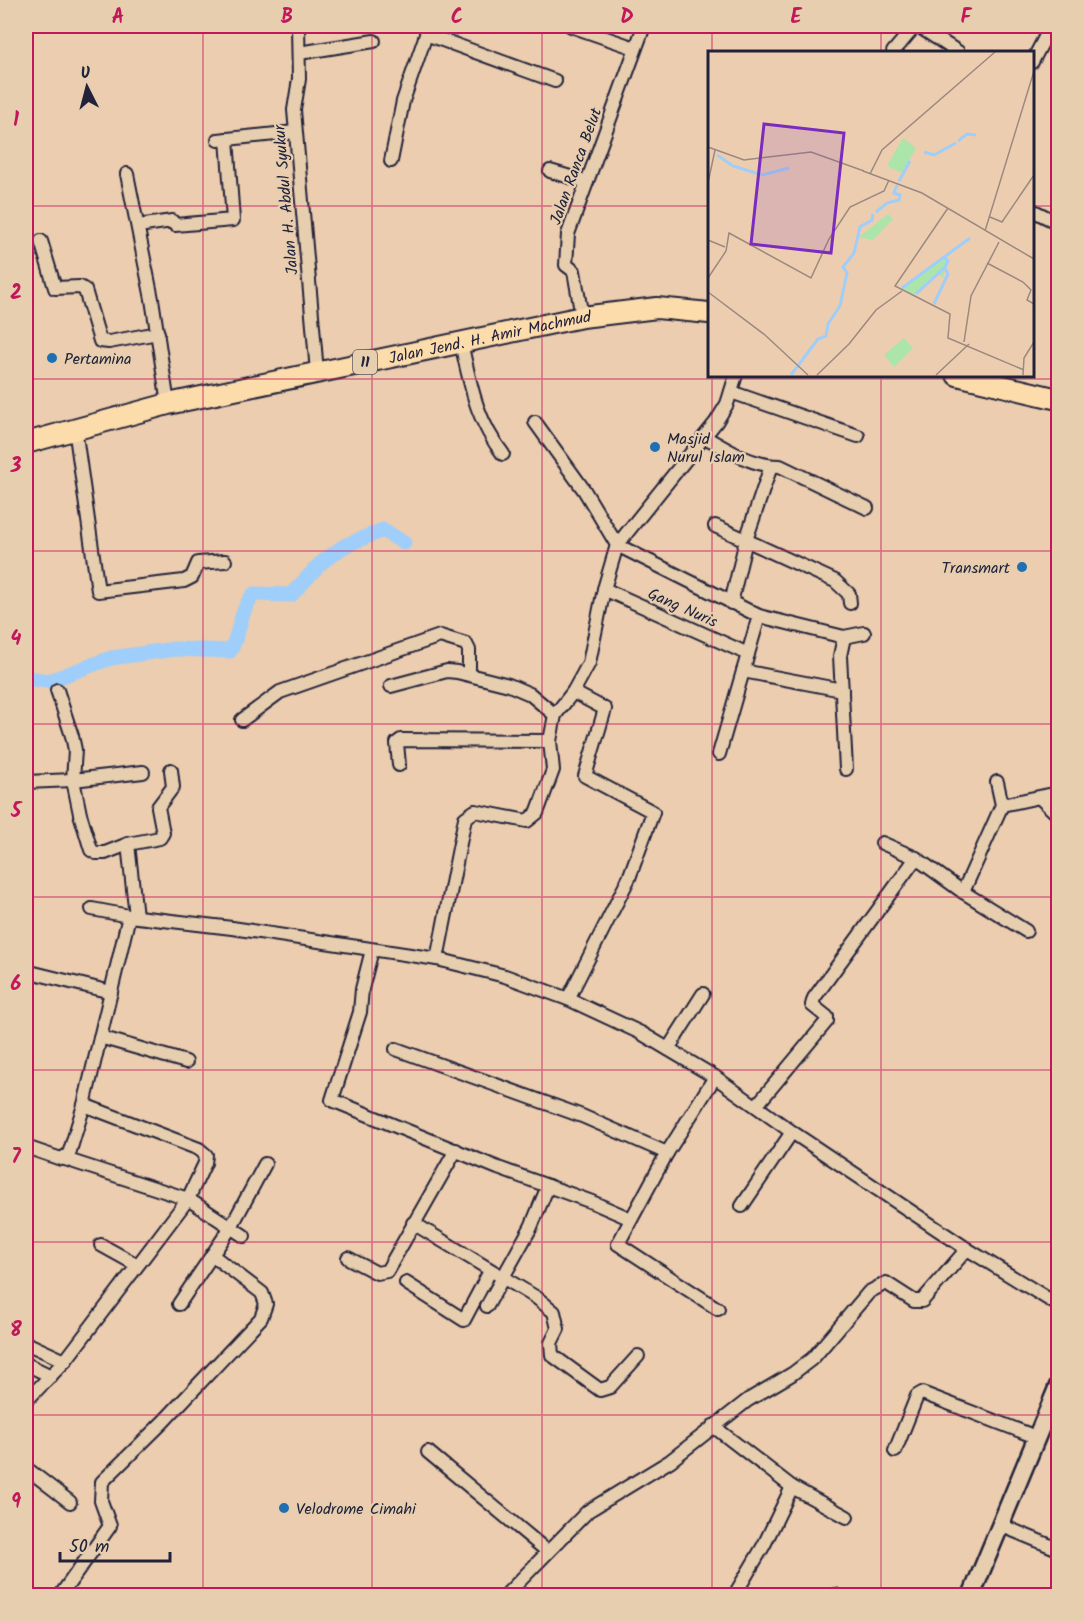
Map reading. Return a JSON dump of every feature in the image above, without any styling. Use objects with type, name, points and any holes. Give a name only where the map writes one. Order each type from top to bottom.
[{"type":"highway","name":"Jalan Jend. H. Amir Machmud","points":[[26,443],[168,404],[582,317],[629,309],[657,308],[708,313]]},
{"type":"highway","points":[[961,376],[1059,399]]},
{"type":"main road","points":[[971,1596],[1059,1386]]},
{"type":"street","name":"Jalan H. Abdul Syukur","points":[[298,26],[295,132],[317,372]]},
{"type":"street","points":[[571,26],[635,48]]},
{"type":"street","name":"Jalan Ranca Belut","points":[[582,317],[574,271],[566,265],[566,243],[644,26]]},
{"type":"street","points":[[894,51],[916,26],[956,51]]},
{"type":"street","points":[[1033,60],[1051,26]]},
{"type":"street","points":[[391,161],[403,101],[427,30],[555,81]]},
{"type":"street","points":[[299,53],[374,41]]},
{"type":"street","points":[[138,226],[172,221],[175,225],[233,220],[223,140],[295,132]]},
{"type":"street","points":[[550,171],[587,182]]},
{"type":"street","points":[[127,174],[158,333],[168,404]]},
{"type":"street","points":[[1033,210],[1059,223]]},
{"type":"street","points":[[41,241],[55,288],[61,290],[80,287],[85,290],[100,341],[109,342],[158,333]]},
{"type":"street","points":[[461,343],[469,384],[484,429],[503,454]]},
{"type":"street","points":[[437,959],[465,818],[475,811],[527,821],[533,819],[553,770],[550,741],[555,715],[573,692],[589,663],[604,589],[621,539],[705,437],[727,404],[736,376]]},
{"type":"street","points":[[731,392],[858,436]]},
{"type":"street","points":[[535,422],[621,539],[730,603],[759,616],[844,637],[864,633]]},
{"type":"street","points":[[75,428],[98,591],[184,581],[192,577],[198,563],[225,561]]},
{"type":"street","points":[[705,437],[735,454],[771,466],[780,466],[867,508]]},
{"type":"street","points":[[730,603],[746,540],[771,466]]},
{"type":"street","points":[[715,526],[836,581],[849,594],[850,603]]},
{"type":"street","name":"Gang Nuris","points":[[604,589],[748,654]]},
{"type":"street","points":[[719,754],[759,616]]},
{"type":"street","points":[[242,720],[280,692],[440,636],[452,638],[466,645],[470,650],[469,674]]},
{"type":"street","points":[[844,637],[840,656],[846,769]]},
{"type":"street","points":[[390,686],[447,670],[469,674],[530,694],[555,715]]},
{"type":"street","points":[[743,671],[842,690]]},
{"type":"street","points":[[57,690],[74,743],[74,780],[81,822],[91,850],[96,853],[105,853],[128,844],[162,836],[158,807],[173,787],[171,770]]},
{"type":"street","points":[[567,999],[629,878],[653,812],[585,776],[605,709],[573,692]]},
{"type":"street","points":[[399,765],[397,743],[401,740],[550,741]]},
{"type":"street","points":[[26,782],[74,780],[143,772]]},
{"type":"street","points":[[963,892],[1002,805],[997,782]]},
{"type":"street","points":[[1002,805],[1059,793]]},
{"type":"street","points":[[1040,798],[1059,815]]},
{"type":"street","points":[[882,843],[916,858],[963,892],[1026,931]]},
{"type":"street","points":[[65,1159],[69,1154],[84,1105],[111,992],[133,916],[128,844]]},
{"type":"street","points":[[757,1106],[827,1021],[827,1017],[812,1005],[814,998],[916,858]]},
{"type":"street","points":[[92,909],[437,959],[505,976],[567,999],[641,1033],[715,1077],[792,1132],[967,1249],[1059,1305]]},
{"type":"street","points":[[372,950],[362,990],[360,1012],[332,1100],[631,1219]]},
{"type":"street","points":[[26,971],[111,992]]},
{"type":"street","points":[[668,1049],[703,994]]},
{"type":"street","points":[[100,1037],[186,1062]]},
{"type":"street","points":[[396,1049],[582,1116],[667,1153]]},
{"type":"street","points":[[715,1077],[667,1153],[618,1244],[718,1310]]},
{"type":"street","points":[[26,1401],[65,1361],[188,1199],[207,1157],[202,1152],[84,1105]]},
{"type":"street","points":[[742,1206],[792,1132]]},
{"type":"street","points":[[26,1147],[188,1199],[244,1236]]},
{"type":"street","points":[[348,1258],[377,1273],[385,1274],[456,1150]]},
{"type":"street","points":[[179,1304],[231,1227],[265,1164]]},
{"type":"street","points":[[487,1306],[531,1227],[548,1186]]},
{"type":"street","points":[[413,1223],[502,1280],[537,1298],[554,1312],[558,1329],[551,1343],[552,1355],[600,1390],[610,1387],[638,1356]]},
{"type":"street","points":[[101,1245],[137,1265]]},
{"type":"street","points":[[505,1596],[588,1511],[670,1461],[713,1426],[813,1358],[869,1292],[885,1283],[914,1301],[922,1301],[967,1249]]},
{"type":"street","points":[[60,1596],[110,1526],[101,1501],[102,1482],[163,1422],[261,1318],[266,1304],[262,1293],[212,1255]]},
{"type":"street","points":[[406,1283],[464,1320],[490,1271]]},
{"type":"street","points":[[26,1343],[65,1361]]},
{"type":"street","points":[[26,1364],[51,1376]]},
{"type":"street","points":[[895,1451],[917,1396],[922,1393],[1036,1437]]},
{"type":"street","points":[[713,1426],[792,1487],[847,1517]]},
{"type":"street","points":[[428,1452],[547,1551]]},
{"type":"street","points":[[26,1468],[70,1502]]},
{"type":"street","points":[[734,1596],[764,1545],[792,1487]]},
{"type":"street","points":[[1000,1524],[1059,1549]]},
{"type":"waterway","points":[[26,678],[49,681],[111,658],[175,649],[230,651],[245,607],[254,594],[291,595],[321,563],[344,546],[383,530],[404,543]]},
{"type":"place","name":"Pertamina","points":[[52,358]]},
{"type":"place","name":"Masjid Nurul Islam","points":[[655,447]]},
{"type":"place","name":"Transmart","points":[[1022,567]]},
{"type":"place","name":"Velodrome Cimahi","points":[[284,1508]]}]
